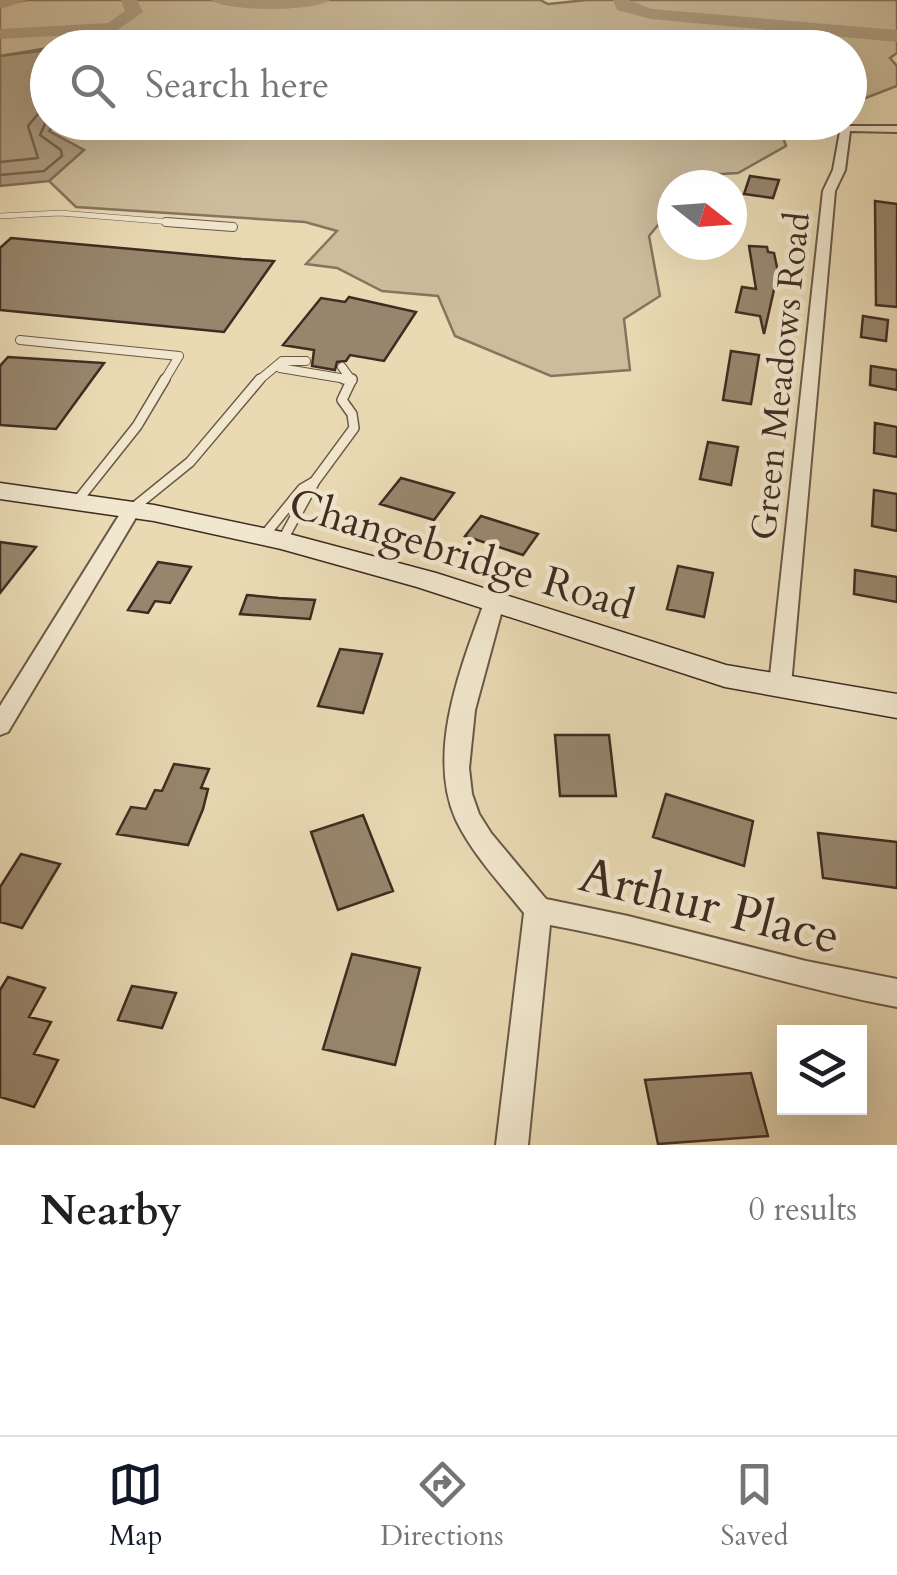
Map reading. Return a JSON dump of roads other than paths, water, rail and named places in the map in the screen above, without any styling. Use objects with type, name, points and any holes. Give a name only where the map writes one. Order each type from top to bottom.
[{"type":"main road","name":"Changebridge Road","points":[[0,491],[132,509],[273,539],[494,603],[684,664],[780,686],[897,706]]},
{"type":"street","name":"Green Meadows Road","points":[[867,128],[897,129]]},
{"type":"street","name":"Green Meadows Road","points":[[780,686],[830,190],[839,170],[843,140]]},
{"type":"street","points":[[0,726],[132,509]]},
{"type":"street","name":"Arthur Place","points":[[494,603],[476,654],[456,768],[458,790],[478,834],[538,910],[606,920],[747,962],[897,993]]},
{"type":"street","points":[[512,1145],[538,910]]},
{"type":"lane","points":[[2,217],[60,213],[233,227]]},
{"type":"lane","points":[[20,340],[179,356],[137,426],[78,500]]},
{"type":"lane","points":[[132,509],[190,462],[268,368],[282,362],[306,361]]},
{"type":"lane","points":[[342,367],[353,380]]},
{"type":"lane","points":[[268,368],[353,380]]},
{"type":"lane","points":[[273,539],[354,428],[352,414],[342,400],[353,380]]},
{"type":"lane","points":[[273,539],[302,489],[314,482]]},
{"type":"water","points":[[30,52],[30,140],[66,140],[84,150],[49,181],[0,186],[0,56]]},
{"type":"waterway","points":[[0,4],[19,0]]},
{"type":"waterway","points":[[75,30],[113,28],[134,12],[129,0]]},
{"type":"waterway","points":[[219,0],[268,4],[322,0]]},
{"type":"waterway","points":[[621,0],[623,6],[651,14],[830,30]]},
{"type":"waterway","points":[[0,34],[30,32]]},
{"type":"waterway","points":[[867,33],[897,36]]}]
